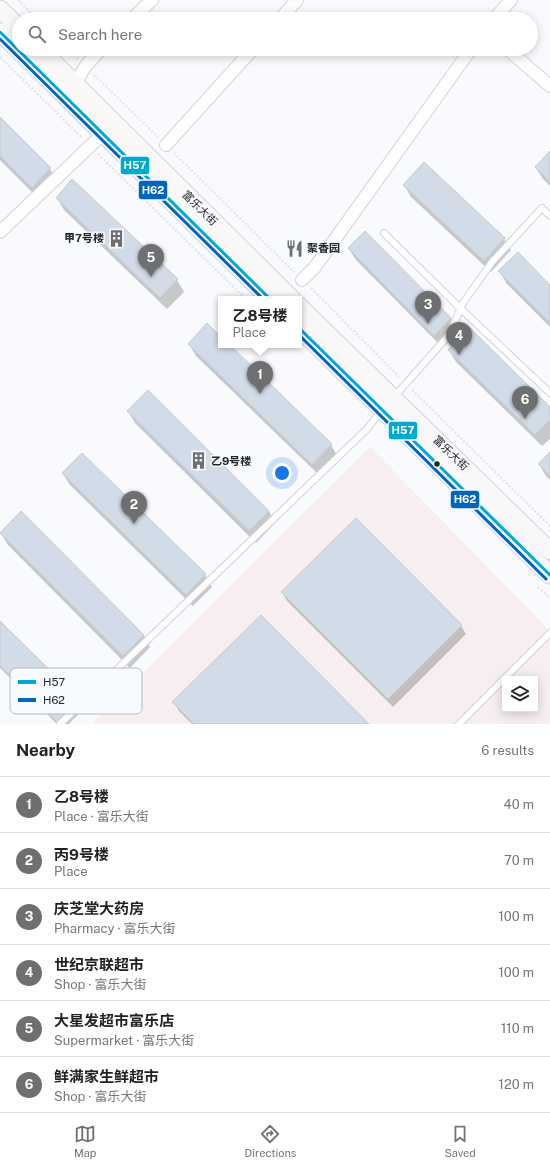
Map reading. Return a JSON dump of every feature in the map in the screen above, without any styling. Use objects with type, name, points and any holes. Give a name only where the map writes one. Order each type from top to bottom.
[{"type":"main road","points":[[0,9],[12,21]]},
{"type":"main road","name":"富乐大街","points":[[0,32],[12,42]]},
{"type":"main road","name":"富乐大街","points":[[29,56],[70,90],[289,296]]},
{"type":"main road","name":"富乐大街","points":[[45,56],[70,90]]},
{"type":"main road","name":"富乐大街","points":[[109,128],[267,296]]},
{"type":"main road","name":"富乐大街","points":[[302,309],[380,386],[388,404],[550,575]]},
{"type":"main road","name":"富乐大街","points":[[302,331],[388,404],[550,551]]},
{"type":"street","points":[[139,12],[152,0]]},
{"type":"street","points":[[286,12],[297,0]]},
{"type":"street","points":[[500,12],[511,0]]},
{"type":"street","points":[[70,90],[93,56]]},
{"type":"street","points":[[166,145],[247,56]]},
{"type":"street","points":[[302,280],[315,267],[466,56]]},
{"type":"street","points":[[515,56],[550,86]]},
{"type":"street","points":[[0,232],[109,128]]},
{"type":"lane","points":[[118,668],[367,429],[449,335],[461,309],[492,262],[542,208],[550,216]]},
{"type":"lane","points":[[384,233],[461,309],[550,393]]},
{"type":"lane","points":[[459,724],[550,633]]},
{"type":"lane","points":[[60,724],[70,714]]},
{"type":"path","points":[[18,0],[30,12]]},
{"type":"path","points":[[0,56],[243,296]]},
{"type":"shaded area","points":[[370,447],[550,631],[550,724],[92,724],[102,714],[142,714],[142,674]]},
{"type":"building","points":[[0,117],[51,168],[32,188],[0,156]]},
{"type":"building","points":[[550,151],[550,182],[535,167]]},
{"type":"building","points":[[424,162],[505,238],[484,261],[403,185]]},
{"type":"building","name":"甲7号楼","points":[[72,179],[178,279],[160,298],[56,198]]},
{"type":"building","points":[[365,231],[451,318],[434,336],[348,248]]},
{"type":"building","points":[[518,252],[550,285],[550,323],[498,271]]},
{"type":"building","points":[[207,323],[218,334],[218,348],[233,348],[332,444],[312,465],[188,344]]},
{"type":"building","points":[[469,327],[550,407],[550,420],[535,435],[448,350]]},
{"type":"building","name":"乙9号楼","points":[[148,390],[269,511],[249,531],[127,411]]},
{"type":"building","points":[[550,452],[550,476],[538,464]]},
{"type":"building","points":[[82,453],[206,574],[186,595],[62,473]]},
{"type":"building","points":[[21,511],[144,635],[123,656],[0,533]]},
{"type":"building","points":[[356,518],[462,625],[388,699],[281,592]]},
{"type":"building","points":[[261,615],[369,724],[194,724],[172,702]]},
{"type":"building","points":[[0,621],[48,668],[10,668],[10,676],[0,666]]},
{"type":"building","points":[[49,714],[65,714],[57,722]]},
{"type":"transit line","name":"H57","points":[[0,32],[12,44]]},
{"type":"transit line","name":"H62","points":[[0,39],[12,51]]},
{"type":"transit line","name":"H62","points":[[17,56],[260,296]]},
{"type":"transit line","name":"H57","points":[[24,56],[267,296]]},
{"type":"transit line","name":"H57","points":[[302,331],[550,575]]},
{"type":"transit line","name":"H62","points":[[302,338],[546,579]]},
{"type":"place","name":"甲7号楼","points":[[117,238]]},
{"type":"place","name":"聚香园","points":[[294,248]]},
{"type":"place","name":"大星发超市富乐店","points":[[151,277]]},
{"type":"place","name":"庆芝堂大药房","points":[[428,324]]},
{"type":"place","name":"世纪京联超市","points":[[459,355]]},
{"type":"place","name":"乙8号楼","points":[[260,394]]},
{"type":"place","name":"鲜满家生鲜超市","points":[[525,419]]},
{"type":"place","name":"乙9号楼","points":[[198,461]]},
{"type":"place","name":"丙9号楼","points":[[134,524]]}]
